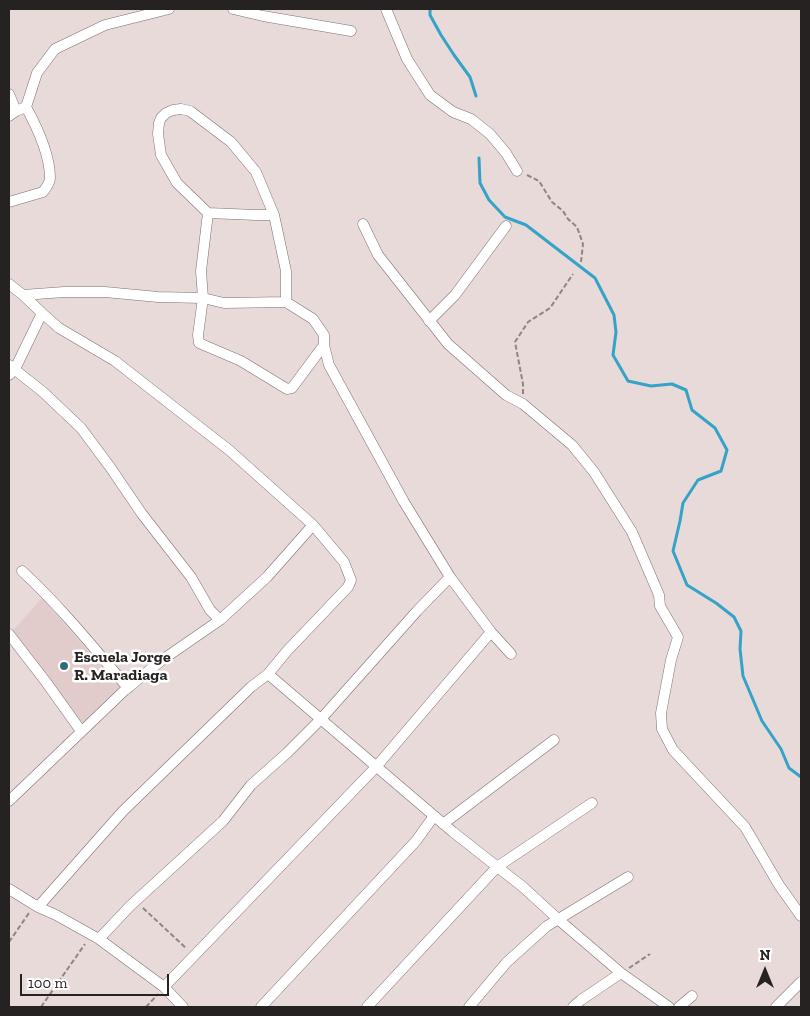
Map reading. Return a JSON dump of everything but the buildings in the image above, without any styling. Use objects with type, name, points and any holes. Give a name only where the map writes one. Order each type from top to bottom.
[{"type":"street","points":[[9,202],[43,192],[50,180],[44,147],[37,126],[26,107],[37,72],[55,49],[105,25],[169,9]]},
{"type":"street","points":[[233,9],[351,31]]},
{"type":"street","points":[[386,9],[407,59],[430,95],[453,112],[471,120],[490,134],[506,153],[517,171]]},
{"type":"street","points":[[9,94],[12,113],[26,107]]},
{"type":"street","points":[[274,214],[208,213],[178,183],[161,155],[158,134],[161,118],[173,110],[190,111],[231,142],[256,172],[274,214],[286,271],[286,302]]},
{"type":"street","points":[[208,213],[201,271],[203,298],[198,335],[199,343],[241,361],[284,387],[292,388],[324,344]]},
{"type":"street","points":[[363,224],[378,255],[448,344],[506,395],[523,404],[572,444],[594,472],[632,532],[659,595],[660,606],[678,637],[671,660],[662,713],[662,729],[673,750],[745,826],[779,885],[801,916]]},
{"type":"street","points":[[429,321],[455,295],[506,226]]},
{"type":"street","points":[[9,284],[59,328],[115,360],[229,450],[313,525],[344,562],[351,580],[348,587],[287,651],[268,674],[251,687],[123,811],[36,906]]},
{"type":"street","points":[[23,295],[105,292],[158,297],[203,298],[224,303],[286,302],[313,320],[324,335],[329,365],[404,502],[450,577],[491,632],[512,654]]},
{"type":"street","points":[[42,313],[11,370],[43,392],[81,428],[142,514],[192,578],[210,610],[220,620]]},
{"type":"street","points":[[9,801],[128,688],[162,660],[220,620],[266,577],[313,525]]},
{"type":"street","points":[[22,571],[65,613],[128,688]]},
{"type":"street","points":[[95,937],[223,821],[251,785],[321,719],[417,611],[450,577]]},
{"type":"street","points":[[164,987],[376,767],[491,632]]},
{"type":"street","points":[[9,634],[81,731]]},
{"type":"street","points":[[268,674],[443,824],[523,887],[621,974],[669,1007]]},
{"type":"street","points":[[443,824],[554,740]]},
{"type":"street","points":[[367,1007],[497,867],[592,803]]},
{"type":"street","points":[[261,1007],[416,840],[434,816]]},
{"type":"street","points":[[469,1007],[507,962],[548,926],[628,877]]},
{"type":"street","points":[[9,888],[36,906],[95,937],[164,987],[183,1007]]},
{"type":"street","points":[[573,1007],[621,974]]},
{"type":"street","points":[[776,1007],[801,982]]},
{"type":"street","points":[[679,1007],[692,996]]},
{"type":"path","points":[[517,171],[539,181],[552,202],[577,227],[583,244],[581,262]]},
{"type":"path","points":[[523,404],[523,384],[515,342],[528,322],[550,308],[573,274]]},
{"type":"path","points":[[136,901],[194,956]]},
{"type":"path","points":[[9,942],[36,906]]},
{"type":"path","points":[[41,1007],[95,937]]},
{"type":"path","points":[[621,974],[650,954]]},
{"type":"path","points":[[146,1007],[164,987]]},
{"type":"shaded area","name":"Escuela Jorge R. Maradiaga","points":[[42,598],[122,690],[78,730],[9,642],[9,635]]},
{"type":"waterway","points":[[430,9],[430,15],[441,35],[470,77],[476,96]]},
{"type":"waterway","points":[[479,158],[480,183],[489,200],[505,217],[526,225],[595,278],[614,315],[616,332],[613,355],[628,381],[651,386],[672,384],[686,390],[692,410],[715,428],[727,450],[721,471],[698,480],[683,503],[673,551],[687,585],[734,617],[741,631],[740,649],[743,676],[762,721],[781,749],[789,768],[801,777]]},
{"type":"place","name":"Escuela Jorge R. Maradiaga","points":[[64,666]]}]
